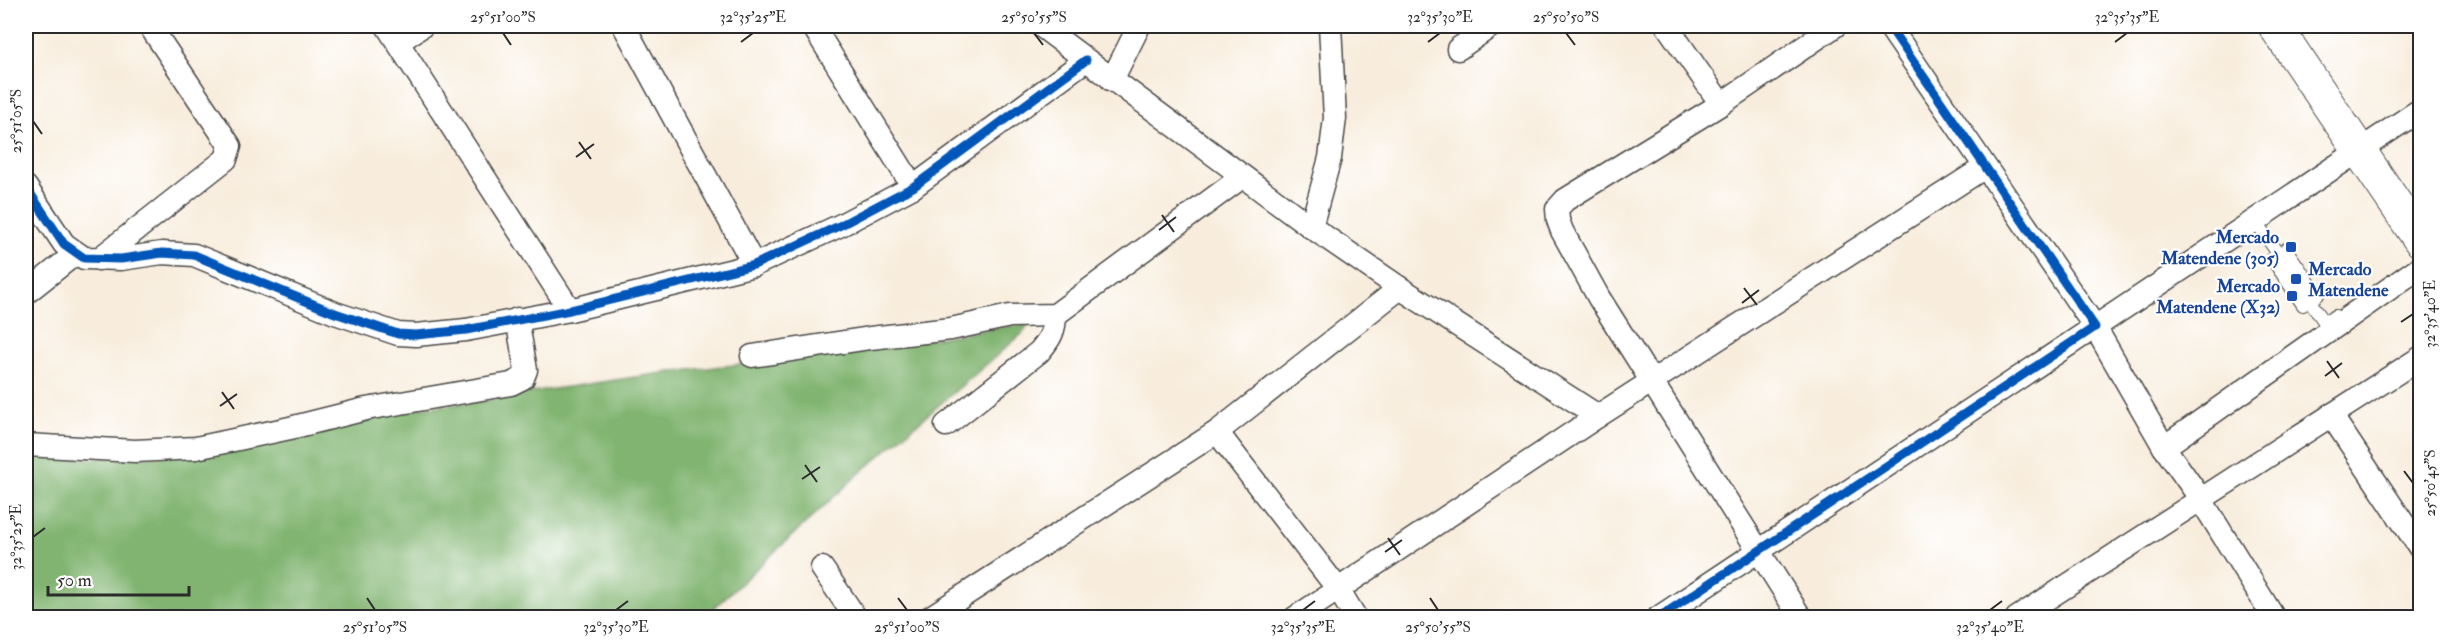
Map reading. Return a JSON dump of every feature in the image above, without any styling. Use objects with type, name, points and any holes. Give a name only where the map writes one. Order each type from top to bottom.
[{"type":"street","points":[[99,259],[226,159],[230,146],[150,26]]},
{"type":"street","points":[[422,26],[392,34],[570,310]]},
{"type":"street","points":[[624,26],[754,265]]},
{"type":"street","points":[[813,26],[914,187]]},
{"type":"street","points":[[1041,26],[1311,227],[1400,288],[1598,416]]},
{"type":"street","points":[[1112,80],[1139,26]]},
{"type":"street","points":[[1311,227],[1330,158],[1335,118],[1330,26]]},
{"type":"street","points":[[1458,49],[1491,26]]},
{"type":"street","points":[[1667,26],[1721,104]]},
{"type":"street","points":[[1802,618],[1599,298],[1562,231],[1557,209],[1565,200],[1721,104],[1835,26]]},
{"type":"street","points":[[1889,26],[2095,327],[2164,447],[2200,498],[2274,618]]},
{"type":"street","points":[[2275,26],[2421,240]]},
{"type":"street","points":[[26,187],[64,244],[75,254],[84,258],[121,259],[162,253],[194,255],[335,313],[398,334],[416,336],[466,330],[570,310],[754,265],[841,225],[914,187],[1086,60]]},
{"type":"street","points":[[1658,618],[2421,110]]},
{"type":"street","points":[[1295,618],[1598,416],[1985,167]]},
{"type":"street","points":[[752,356],[870,338],[951,329],[1010,316],[1055,315],[1242,177]]},
{"type":"street","points":[[26,293],[75,254]]},
{"type":"street","points":[[2164,447],[2421,267]]},
{"type":"street","points":[[929,618],[1217,432],[1400,288]]},
{"type":"street","points":[[946,425],[1039,352],[1055,328],[1055,315]]},
{"type":"street","points":[[26,445],[135,451],[196,448],[366,409],[511,384],[523,378],[526,370],[517,319]]},
{"type":"street","points":[[2022,616],[2200,498],[2421,358]]},
{"type":"street","points":[[2331,415],[2421,548]]},
{"type":"street","points":[[1217,432],[1338,589],[1356,618]]},
{"type":"street","points":[[822,568],[856,618]]},
{"type":"lane","points":[[2278,254],[2259,226],[2361,152]]},
{"type":"lane","points":[[2286,249],[2318,295],[2310,301],[2303,305],[2272,259],[2286,249]]},
{"type":"lane","points":[[2310,301],[2325,323],[2421,258]]},
{"type":"green space","points":[[1028,325],[1023,333],[861,472],[704,617],[26,617],[26,456],[80,459],[200,455],[421,408],[486,401],[663,373],[858,351],[1009,326]]},
{"type":"cycle path","points":[[1658,618],[2095,327],[1889,26]]},
{"type":"cycle path","points":[[26,187],[64,244],[84,258],[121,259],[162,253],[194,255],[335,313],[398,334],[416,335],[466,330],[570,310],[754,265],[841,225],[913,187],[1086,60]]},
{"type":"place","name":"Mercado Matendene (305)","points":[[2291,247]]},
{"type":"place","name":"Mercado Matendene","points":[[2296,279]]},
{"type":"place","name":"Mercado Matendene (X32)","points":[[2292,296]]}]
